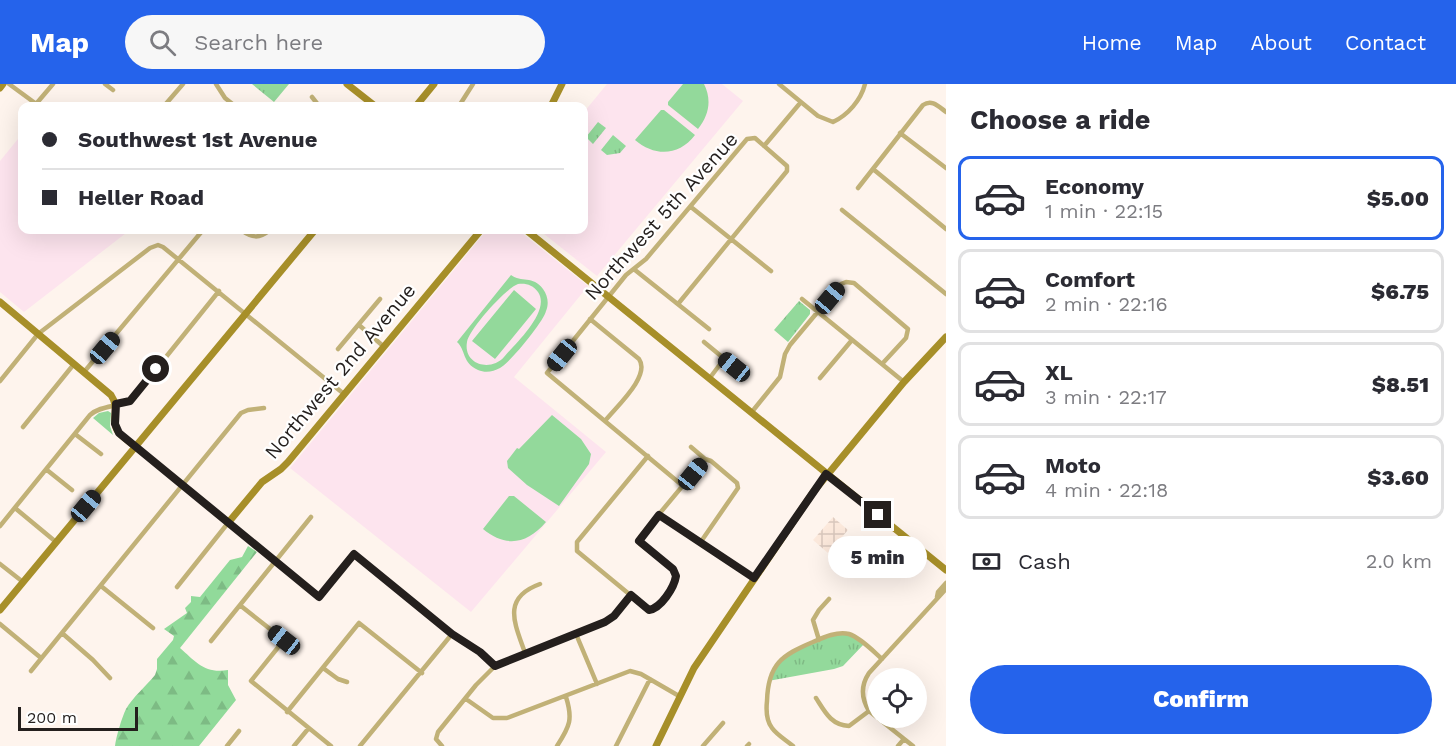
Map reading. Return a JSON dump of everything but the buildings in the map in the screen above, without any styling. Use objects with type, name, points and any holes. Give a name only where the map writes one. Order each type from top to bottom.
[{"type":"street","points":[[0,88],[3,84]]},
{"type":"street","points":[[9,84],[33,102]]},
{"type":"street","points":[[39,102],[53,84]]},
{"type":"street","points":[[105,84],[113,90]]},
{"type":"street","points":[[167,102],[181,86],[173,84]]},
{"type":"street","points":[[216,84],[230,102]]},
{"type":"street","points":[[347,84],[370,102]]},
{"type":"street","points":[[419,102],[434,84]]},
{"type":"street","points":[[462,102],[473,84]]},
{"type":"street","points":[[553,102],[562,84]]},
{"type":"street","points":[[779,84],[818,116],[833,122],[843,117],[850,109],[863,92],[865,84]]},
{"type":"street","points":[[312,97],[316,102]]},
{"type":"street","name":"Northwest 5th Avenue","points":[[605,421],[547,373],[626,275],[646,259],[748,138],[755,138],[764,146],[801,102]]},
{"type":"street","points":[[858,188],[926,103],[934,103],[946,112]]},
{"type":"street","points":[[900,133],[946,168]]},
{"type":"street","points":[[678,304],[787,171],[787,166],[764,146]]},
{"type":"street","points":[[873,169],[946,229]]},
{"type":"street","points":[[691,207],[771,271]]},
{"type":"street","points":[[842,210],[946,294]]},
{"type":"street","points":[[84,372],[200,234]]},
{"type":"street","points":[[247,234],[251,237],[265,234]]},
{"type":"street","points":[[0,610],[312,234]]},
{"type":"street","name":"Northwest 2nd Avenue","points":[[177,587],[262,482],[284,467],[478,234]]},
{"type":"street","points":[[531,234],[946,570]]},
{"type":"street","points":[[0,381],[38,334],[150,248],[158,245],[219,291],[344,394]]},
{"type":"street","points":[[635,270],[709,329]]},
{"type":"street","points":[[751,413],[780,377],[785,354],[790,345],[843,283],[849,281],[854,283],[908,329],[906,338],[882,364]]},
{"type":"street","points":[[0,526],[95,411],[125,403],[133,398],[219,291]]},
{"type":"street","points":[[338,349],[380,299]]},
{"type":"street","points":[[802,299],[904,382]]},
{"type":"street","points":[[0,302],[111,395],[116,404],[117,431],[319,597],[354,554],[495,666]]},
{"type":"street","points":[[591,319],[639,359],[643,367],[640,378],[605,421],[683,486]]},
{"type":"street","points":[[359,325],[383,346]]},
{"type":"street","points":[[656,746],[694,668],[826,474],[904,382],[946,337]]},
{"type":"street","points":[[820,378],[852,340]]},
{"type":"street","points":[[704,342],[744,375]]},
{"type":"street","points":[[709,379],[724,359]]},
{"type":"street","points":[[23,427],[74,364]]},
{"type":"street","points":[[32,671],[241,413],[264,408]]},
{"type":"street","points":[[75,434],[101,454]]},
{"type":"street","points":[[692,447],[737,483],[738,488],[700,543]]},
{"type":"street","points":[[648,456],[576,545],[580,554],[646,608],[653,610],[660,605],[676,576],[673,569],[639,541],[705,459]]},
{"type":"street","points":[[47,470],[72,490]]},
{"type":"street","points":[[15,508],[56,542]]},
{"type":"street","points":[[659,515],[754,578]]},
{"type":"street","points":[[211,641],[311,517]]},
{"type":"street","points":[[0,564],[24,582]]},
{"type":"street","points":[[937,597],[946,583]]},
{"type":"street","points":[[525,653],[513,618],[515,606],[525,591],[540,584]]},
{"type":"street","points":[[101,586],[153,628]]},
{"type":"street","points":[[874,668],[946,589]]},
{"type":"street","points":[[442,746],[437,741],[438,732],[476,685],[495,666],[610,619],[631,595]]},
{"type":"street","points":[[819,640],[813,620],[829,599]]},
{"type":"street","points":[[241,606],[284,640],[251,681],[330,746]]},
{"type":"street","points":[[287,712],[359,623],[422,673]]},
{"type":"street","points":[[0,624],[41,658]]},
{"type":"street","points":[[62,633],[110,678]]},
{"type":"street","points":[[793,746],[772,728],[766,710],[769,680],[776,664],[783,657],[791,651],[840,633],[849,634],[858,639],[882,659]]},
{"type":"street","points":[[360,746],[452,634]]},
{"type":"street","points":[[576,634],[597,684]]},
{"type":"street","points":[[323,668],[338,679],[347,682]]},
{"type":"street","points":[[466,699],[489,716],[498,719],[507,718],[630,671],[636,672],[679,696]]},
{"type":"street","points":[[867,676],[864,680],[863,697],[867,706]]},
{"type":"street","points":[[616,746],[650,680]]},
{"type":"street","points":[[557,746],[571,721],[566,697]]},
{"type":"street","points":[[816,698],[831,720],[843,725],[849,726],[867,712]]},
{"type":"street","points":[[703,746],[723,723]]},
{"type":"street","points":[[890,728],[913,746]]},
{"type":"street","points":[[294,746],[308,729]]},
{"type":"street","points":[[227,746],[239,731]]},
{"type":"street","points":[[898,746],[904,739]]},
{"type":"shaded area","points":[[607,84],[722,84],[743,101],[597,276],[544,234],[588,234],[588,107]]},
{"type":"shaded area","points":[[18,139],[18,234],[125,234],[24,312],[0,292],[0,161]]},
{"type":"shaded area","points":[[484,234],[523,234],[588,286],[514,377],[606,452],[471,612],[290,468]]},
{"type":"shaded area","points":[[833,517],[848,530],[828,553],[813,540]]},
{"type":"green space","points":[[252,84],[289,84],[274,102]]},
{"type":"green space","points":[[683,84],[704,84],[708,96],[709,102],[705,118],[698,129],[668,105]]},
{"type":"green space","points":[[661,110],[695,135],[682,147],[666,152],[659,151],[643,146],[635,140]]},
{"type":"green space","points":[[598,122],[606,128],[593,144],[588,139],[588,134]]},
{"type":"green space","points":[[613,135],[626,146],[620,153],[607,155],[601,150]]},
{"type":"green space","points":[[511,275],[535,282],[545,292],[548,303],[544,316],[518,351],[500,368],[486,372],[473,367],[457,342]],"holes":[[[518,284],[527,284],[538,292],[541,300],[536,317],[499,362],[479,364],[469,356],[467,350],[469,336],[505,293]]]},
{"type":"green space","points":[[514,290],[536,309],[495,359],[472,341]]},
{"type":"green space","points":[[799,301],[810,310],[810,314],[788,342],[774,330]]},
{"type":"green space","points":[[108,411],[111,413],[110,426],[113,435],[93,418],[99,413]]},
{"type":"green space","points":[[552,415],[581,439],[591,454],[589,464],[559,506],[527,485],[508,468],[507,461],[517,448],[519,449]]},
{"type":"green space","points":[[509,496],[514,496],[546,522],[531,535],[516,541],[500,539],[483,529]]},
{"type":"green space","points":[[248,546],[257,552],[180,648],[207,668],[228,670],[228,685],[236,700],[199,746],[115,746],[126,709],[155,675],[157,659],[173,640],[174,636],[164,629],[187,613],[185,608],[191,602],[191,596],[200,597],[230,560],[242,557]]},
{"type":"green space","points":[[840,633],[849,634],[864,644],[843,666],[768,681],[773,670],[788,655],[808,644]]},
{"type":"route","points":[[156,369],[130,401],[116,404],[115,424],[119,433],[319,597],[354,554],[495,666],[605,622],[614,616],[631,595],[649,610],[660,605],[676,576],[673,569],[639,541],[659,515],[754,578],[826,474],[878,515]]}]
